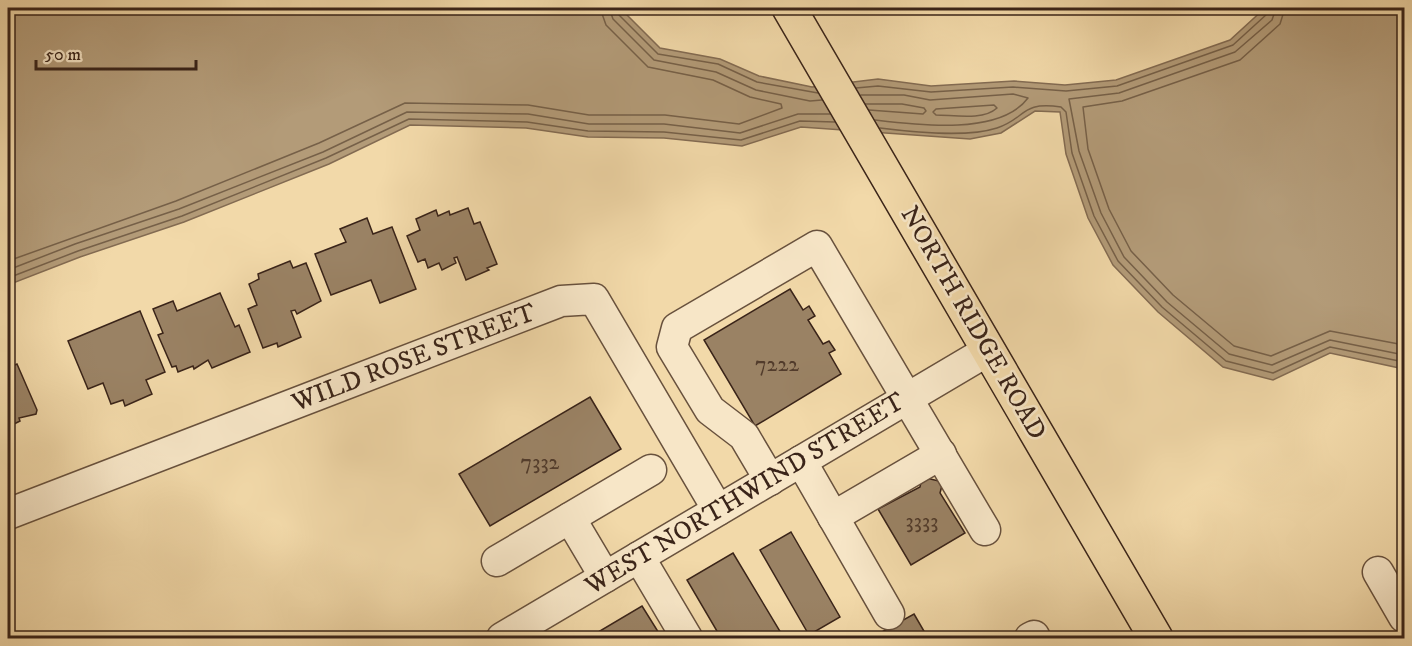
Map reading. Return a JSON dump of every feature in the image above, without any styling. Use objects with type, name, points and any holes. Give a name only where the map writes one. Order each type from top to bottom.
[{"type":"main road","name":"NORTH RIDGE ROAD","points":[[789,8],[1156,639]]},
{"type":"street","points":[[770,480],[744,436],[710,410],[672,346],[677,328],[817,246],[985,530]]},
{"type":"street","name":"WILD ROSE STREET","points":[[8,514],[561,301],[594,299],[718,510]]},
{"type":"street","name":"WEST NORTHWIND STREET","points":[[502,639],[989,350]]},
{"type":"street","points":[[833,517],[940,454]]},
{"type":"street","points":[[801,461],[889,614]]},
{"type":"street","points":[[497,561],[651,470]]},
{"type":"street","points":[[570,518],[605,577]]},
{"type":"street","points":[[639,557],[687,639]]},
{"type":"street","points":[[1378,572],[1404,617]]},
{"type":"street","points":[[1030,639],[1034,636],[1035,639]]},
{"type":"water","points":[[8,8],[620,8],[660,48],[720,59],[759,76],[812,87],[878,79],[931,86],[1014,81],[1065,85],[1116,80],[1230,40],[1265,8],[1404,8],[1404,369],[1330,353],[1273,380],[1223,367],[1158,312],[1113,265],[1088,218],[1066,154],[1060,112],[1035,111],[1001,133],[970,139],[801,127],[742,146],[664,138],[588,137],[526,128],[410,125],[329,164],[184,222],[80,257],[8,285]]},
{"type":"building","points":[[468,208],[474,224],[480,222],[497,264],[466,280],[457,257],[454,258],[456,263],[442,270],[439,263],[428,268],[425,259],[418,262],[407,236],[420,230],[416,219],[436,210],[438,216],[449,211],[450,215]]},
{"type":"building","points":[[367,218],[373,234],[392,227],[416,289],[380,303],[371,280],[331,295],[315,254],[346,242],[340,229]]},
{"type":"building","points":[[290,261],[293,268],[306,263],[321,301],[297,314],[295,310],[291,311],[301,337],[278,347],[277,343],[263,348],[248,309],[257,305],[249,284],[259,279],[258,274]]},
{"type":"building","points":[[790,289],[803,310],[809,306],[815,316],[808,320],[823,344],[829,341],[835,350],[829,353],[841,374],[755,426],[704,340]]},
{"type":"building","points":[[220,293],[235,327],[239,325],[250,352],[212,368],[208,360],[194,369],[193,366],[178,372],[176,366],[172,367],[158,335],[163,333],[153,309],[173,301],[177,311]]},
{"type":"building","points":[[140,311],[165,372],[146,380],[152,394],[125,406],[123,400],[111,404],[103,383],[88,389],[68,341]]},
{"type":"building","points":[[17,364],[37,410],[36,414],[19,418],[20,421],[12,425],[13,428],[8,431],[8,368]]},
{"type":"building","points":[[590,397],[621,449],[490,526],[459,474]]},
{"type":"building","points":[[922,477],[943,482],[940,493],[965,533],[911,565],[878,509],[920,487]]},
{"type":"building","points":[[791,532],[840,617],[809,635],[760,550]]},
{"type":"building","points":[[733,553],[784,638],[721,638],[687,580]]},
{"type":"building","points":[[642,606],[662,638],[588,638]]},
{"type":"building","points":[[914,614],[928,638],[871,638]]}]
